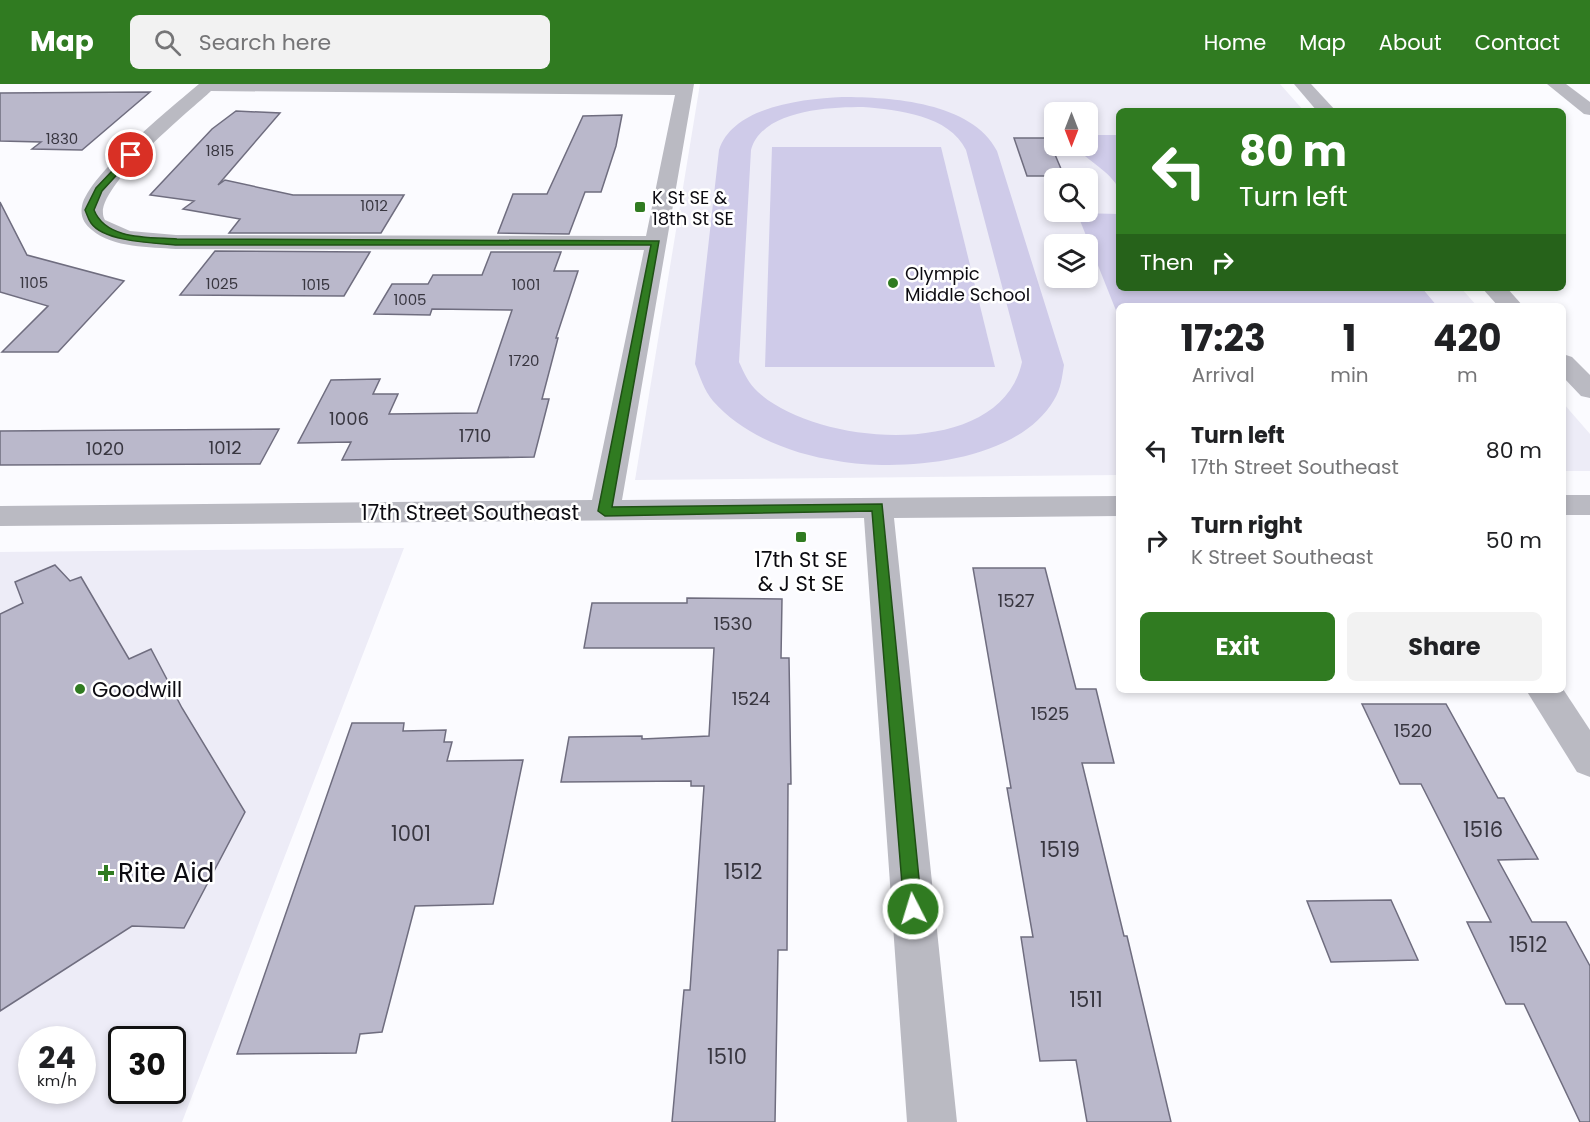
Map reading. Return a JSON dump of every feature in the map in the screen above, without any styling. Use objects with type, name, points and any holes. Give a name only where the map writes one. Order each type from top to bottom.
[{"type":"street","points":[[1302,84],[1324,108]]},
{"type":"street","points":[[1555,84],[1590,110]]},
{"type":"street","points":[[605,511],[686,87],[208,85],[116,169],[99,190],[90,210],[95,223],[110,232],[138,239],[166,241],[656,243]]},
{"type":"street","points":[[1497,291],[1507,303]]},
{"type":"street","points":[[1566,365],[1590,390]]},
{"type":"street","points":[[1566,505],[1590,505]]},
{"type":"street","name":"17th Street Southeast","points":[[0,516],[1116,506]]},
{"type":"street","points":[[878,507],[932,1122]]},
{"type":"street","points":[[1546,693],[1590,761]]},
{"type":"shaded area","name":"Olympic Middle School","points":[[700,84],[1280,84],[1301,108],[1116,108],[1116,291],[1464,291],[1474,303],[1116,303],[1116,475],[635,480]]},
{"type":"shaded area","points":[[842,97],[906,101],[950,112],[969,122],[985,135],[997,151],[1064,365],[1060,387],[1054,400],[1037,421],[1014,438],[986,450],[925,463],[894,465],[838,461],[803,454],[754,434],[725,413],[713,401],[702,383],[695,364],[719,150],[727,135],[739,123],[754,114],[790,103]],"holes":[[[833,108],[877,108],[921,116],[935,122],[958,138],[966,150],[1022,362],[1007,394],[980,416],[945,430],[905,435],[862,433],[822,424],[786,411],[758,392],[749,382],[739,362],[751,150],[758,137],[768,126],[798,114]]]},
{"type":"shaded area","points":[[1098,135],[1116,135],[1116,184],[1086,156],[1098,156]]},
{"type":"shaded area","points":[[772,147],[941,147],[995,367],[765,367]]},
{"type":"shaded area","points":[[1098,214],[1116,214],[1116,291],[1424,291],[1434,303],[1116,303],[1116,310],[1098,266],[1098,234],[1085,234],[1081,222],[1098,222]]},
{"type":"shaded area","points":[[1566,406],[1590,434],[1590,471],[1566,471]]},
{"type":"shaded area","points":[[404,548],[182,1122],[0,1122],[0,552]]},
{"type":"building","points":[[150,92],[82,150],[32,149],[41,142],[0,141],[0,93]]},
{"type":"building","points":[[236,111],[280,113],[218,185],[225,180],[293,195],[404,195],[381,233],[229,233],[240,219],[183,209],[194,201],[150,195],[212,129]]},
{"type":"building","points":[[622,115],[616,146],[601,192],[585,192],[569,234],[498,233],[513,194],[547,194],[583,116]]},
{"type":"building","points":[[1014,138],[1044,138],[1044,156],[1056,156],[1061,168],[1044,168],[1044,176],[1027,176]]},
{"type":"building","points":[[0,202],[27,255],[124,281],[58,352],[2,352],[48,306],[0,292]]},
{"type":"building","points":[[215,251],[370,252],[344,296],[180,295]]},
{"type":"building","points":[[491,252],[561,252],[554,271],[578,271],[556,338],[558,338],[542,399],[549,399],[534,457],[342,460],[351,442],[298,443],[331,380],[380,379],[373,394],[398,394],[389,414],[477,413],[512,310],[432,309],[430,315],[374,314],[392,284],[428,284],[433,275],[482,275]]},
{"type":"building","points":[[279,429],[260,464],[0,465],[0,431]]},
{"type":"building","points":[[55,565],[70,581],[81,577],[129,659],[151,649],[182,708],[245,812],[184,928],[132,926],[0,1011],[0,614],[23,603],[15,582]]},
{"type":"building","points":[[973,568],[1045,568],[1076,689],[1096,689],[1114,763],[1082,763],[1124,936],[1127,936],[1171,1122],[1087,1122],[1076,1060],[1040,1061],[1021,937],[1033,937],[1007,788],[1011,788]]},
{"type":"building","points":[[687,598],[782,599],[781,658],[789,658],[791,784],[788,784],[787,950],[778,950],[775,1122],[672,1122],[684,990],[690,990],[704,786],[691,786],[691,781],[561,782],[569,737],[642,736],[642,739],[709,736],[714,648],[584,648],[592,603],[687,603]]},
{"type":"building","points":[[1362,704],[1446,704],[1498,798],[1504,798],[1538,859],[1498,860],[1532,922],[1566,922],[1590,966],[1590,1122],[1580,1122],[1524,1004],[1506,1004],[1467,922],[1491,922],[1421,784],[1400,784]]},
{"type":"building","points":[[352,723],[404,723],[403,731],[446,730],[444,742],[452,742],[447,761],[523,760],[493,904],[415,906],[382,1032],[360,1034],[356,1053],[237,1054]]},
{"type":"building","points":[[1391,900],[1418,960],[1331,962],[1307,901]]},
{"type":"place","name":"K St SE & 18th St SE","points":[[640,207]]},
{"type":"place","name":"Olympic Middle School","points":[[893,283]]},
{"type":"place","name":"17th St SE & J St SE","points":[[801,537]]},
{"type":"place","name":"Goodwill","points":[[80,689]]},
{"type":"place","name":"Rite Aid","points":[[106,873]]},
{"type":"route","points":[[131,155],[99,190],[90,210],[95,223],[102,228],[138,239],[177,242],[656,243],[605,511],[878,507],[913,909]]}]
